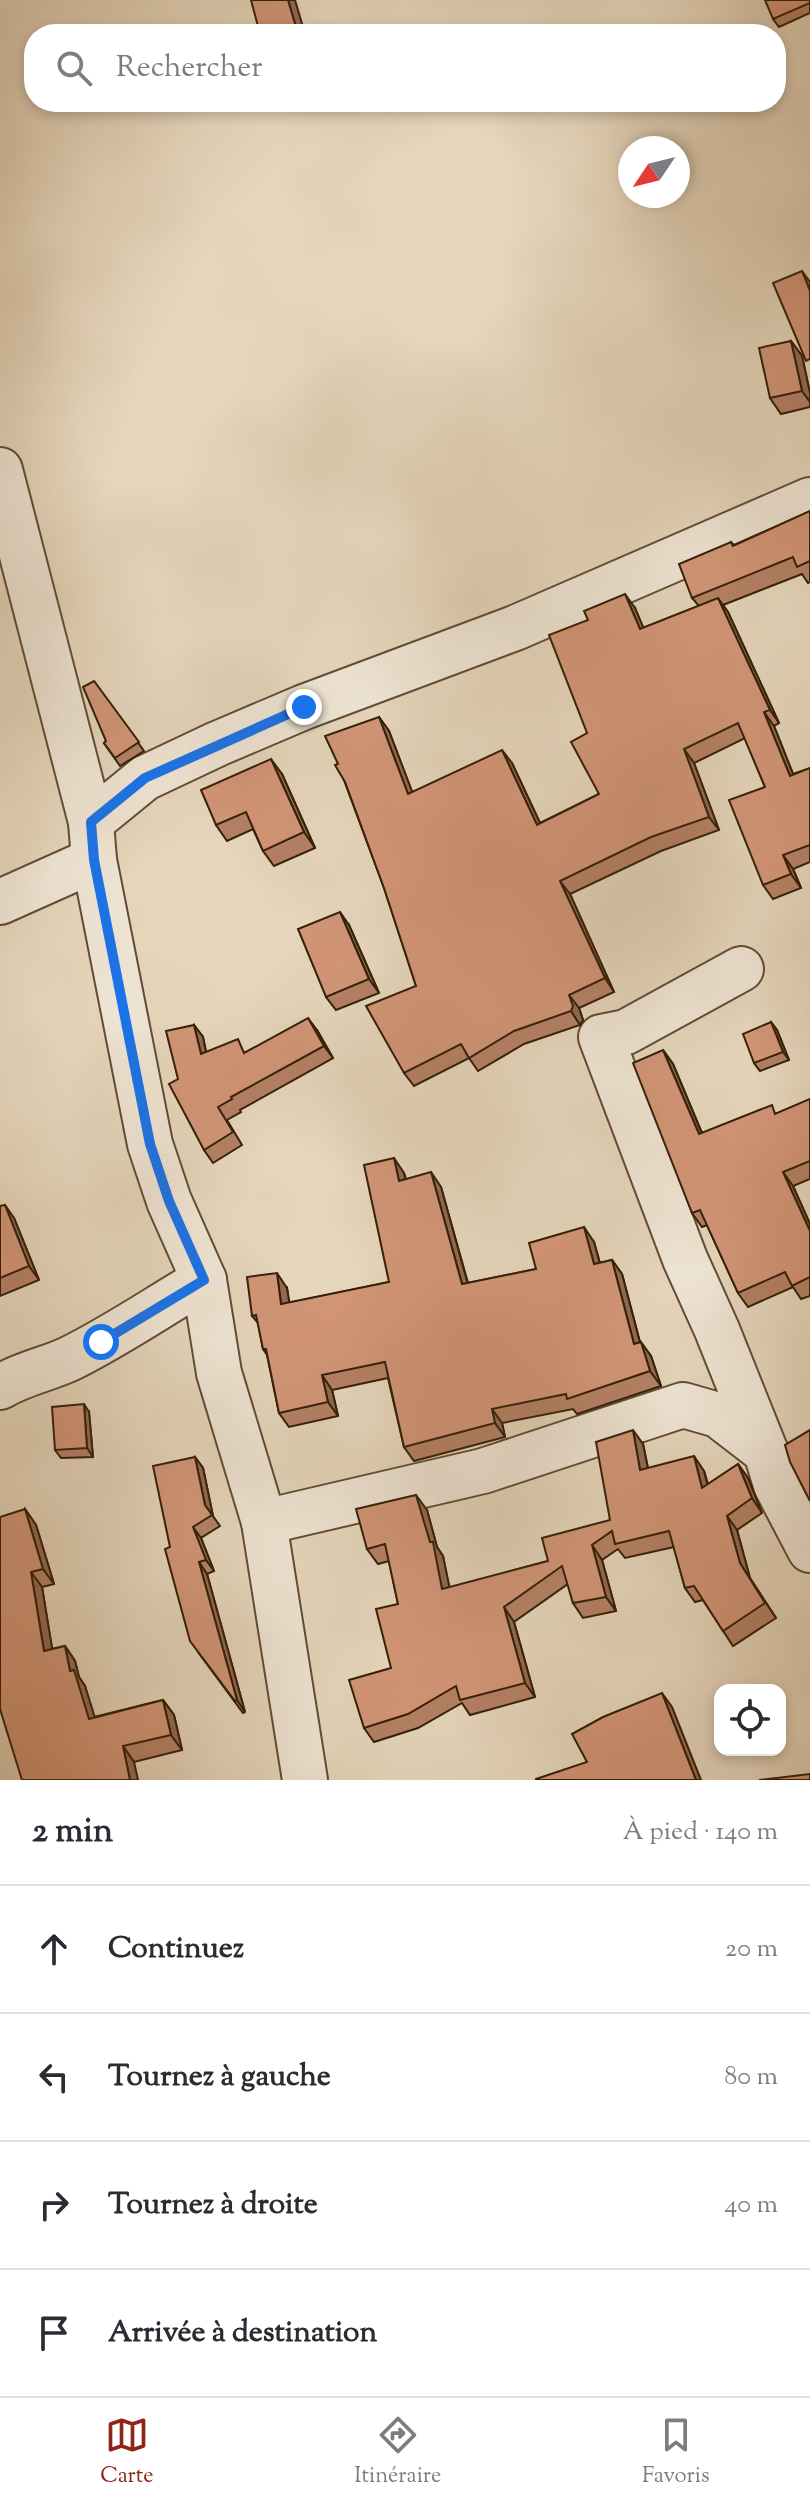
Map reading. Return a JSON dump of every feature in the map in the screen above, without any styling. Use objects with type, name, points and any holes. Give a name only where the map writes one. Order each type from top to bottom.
[{"type":"street","points":[[0,470],[93,841],[150,1144],[169,1201],[204,1280],[219,1373],[264,1522],[305,1780]]},
{"type":"street","points":[[0,902],[93,841],[145,778],[304,707],[515,628],[810,500]]},
{"type":"street","points":[[741,969],[626,1032],[601,1037],[679,1246],[717,1330],[776,1485],[810,1550]]},
{"type":"street","points":[[0,1387],[20,1375],[77,1354],[204,1280]]},
{"type":"street","points":[[264,1522],[483,1471],[683,1405],[718,1415],[766,1452]]},
{"type":"building","points":[[251,0],[288,0],[295,24],[257,24]]},
{"type":"building","points":[[765,0],[810,0],[810,3],[773,19]]},
{"type":"building","points":[[802,271],[810,291],[810,359],[806,361],[773,283]]},
{"type":"building","points":[[791,341],[802,391],[770,398],[759,348]]},
{"type":"building","points":[[810,511],[810,561],[797,567],[793,557],[692,598],[679,564],[731,542],[733,546]]},
{"type":"building","points":[[625,594],[640,629],[718,598],[770,710],[764,712],[790,776],[810,768],[810,845],[783,855],[791,874],[763,885],[729,800],[765,787],[738,723],[684,749],[709,817],[651,837],[560,881],[605,978],[569,995],[573,1006],[571,1011],[514,1031],[469,1058],[461,1044],[404,1073],[366,1006],[416,986],[384,888],[325,736],[379,717],[408,794],[502,750],[537,825],[599,794],[571,742],[587,733],[549,635],[588,620],[584,611]]},
{"type":"building","points":[[94,681],[139,742],[115,758],[104,743],[106,741],[83,687]]},
{"type":"building","points":[[271,759],[304,832],[263,851],[246,812],[216,825],[201,790]]},
{"type":"building","points":[[340,912],[369,979],[326,997],[298,929]]},
{"type":"building","points":[[308,1018],[324,1046],[218,1107],[233,1132],[204,1150],[169,1084],[178,1079],[166,1031],[194,1025],[201,1054],[238,1039],[244,1053]]},
{"type":"building","points":[[771,1022],[783,1052],[754,1063],[743,1034]]},
{"type":"building","points":[[663,1050],[699,1134],[772,1105],[775,1114],[810,1099],[810,1161],[783,1172],[810,1231],[810,1277],[792,1286],[785,1272],[738,1293],[700,1210],[692,1213],[633,1063]]},
{"type":"building","points":[[394,1158],[399,1181],[431,1172],[462,1284],[536,1269],[529,1243],[584,1227],[594,1264],[612,1260],[634,1344],[641,1342],[650,1371],[567,1399],[566,1394],[492,1409],[495,1423],[404,1447],[385,1362],[322,1375],[328,1402],[279,1413],[266,1349],[263,1349],[256,1315],[252,1316],[247,1277],[277,1273],[281,1304],[389,1282],[364,1165]]},
{"type":"building","points":[[5,1205],[29,1266],[0,1278],[0,1206]]},
{"type":"building","points":[[84,1404],[87,1448],[55,1450],[52,1407]]},
{"type":"building","points":[[633,1430],[640,1470],[694,1456],[702,1488],[738,1464],[752,1498],[727,1516],[740,1563],[765,1603],[723,1631],[694,1586],[685,1588],[669,1531],[615,1544],[612,1531],[592,1545],[606,1597],[573,1603],[562,1566],[504,1607],[525,1683],[460,1700],[456,1686],[408,1714],[364,1728],[349,1680],[391,1668],[376,1609],[398,1604],[385,1544],[367,1549],[356,1509],[416,1495],[430,1542],[433,1542],[442,1589],[548,1561],[542,1538],[610,1520],[596,1442]]},
{"type":"building","points":[[810,1430],[810,1501],[785,1445]]},
{"type":"building","points":[[195,1457],[205,1505],[212,1515],[193,1527],[206,1560],[199,1562],[235,1701],[190,1641],[165,1549],[170,1547],[153,1466]]},
{"type":"building","points":[[25,1509],[43,1569],[31,1572],[44,1651],[65,1646],[70,1671],[74,1670],[89,1719],[163,1700],[171,1735],[123,1746],[130,1780],[22,1780],[0,1709],[0,1517]]},
{"type":"building","points":[[662,1693],[696,1780],[536,1780],[587,1762],[572,1734],[603,1717]]},
{"type":"building","points":[[810,1774],[810,1780],[759,1780]]},
{"type":"route","points":[[101,1342],[204,1280],[169,1201],[150,1144],[94,860],[91,822],[145,778],[304,707]]}]
